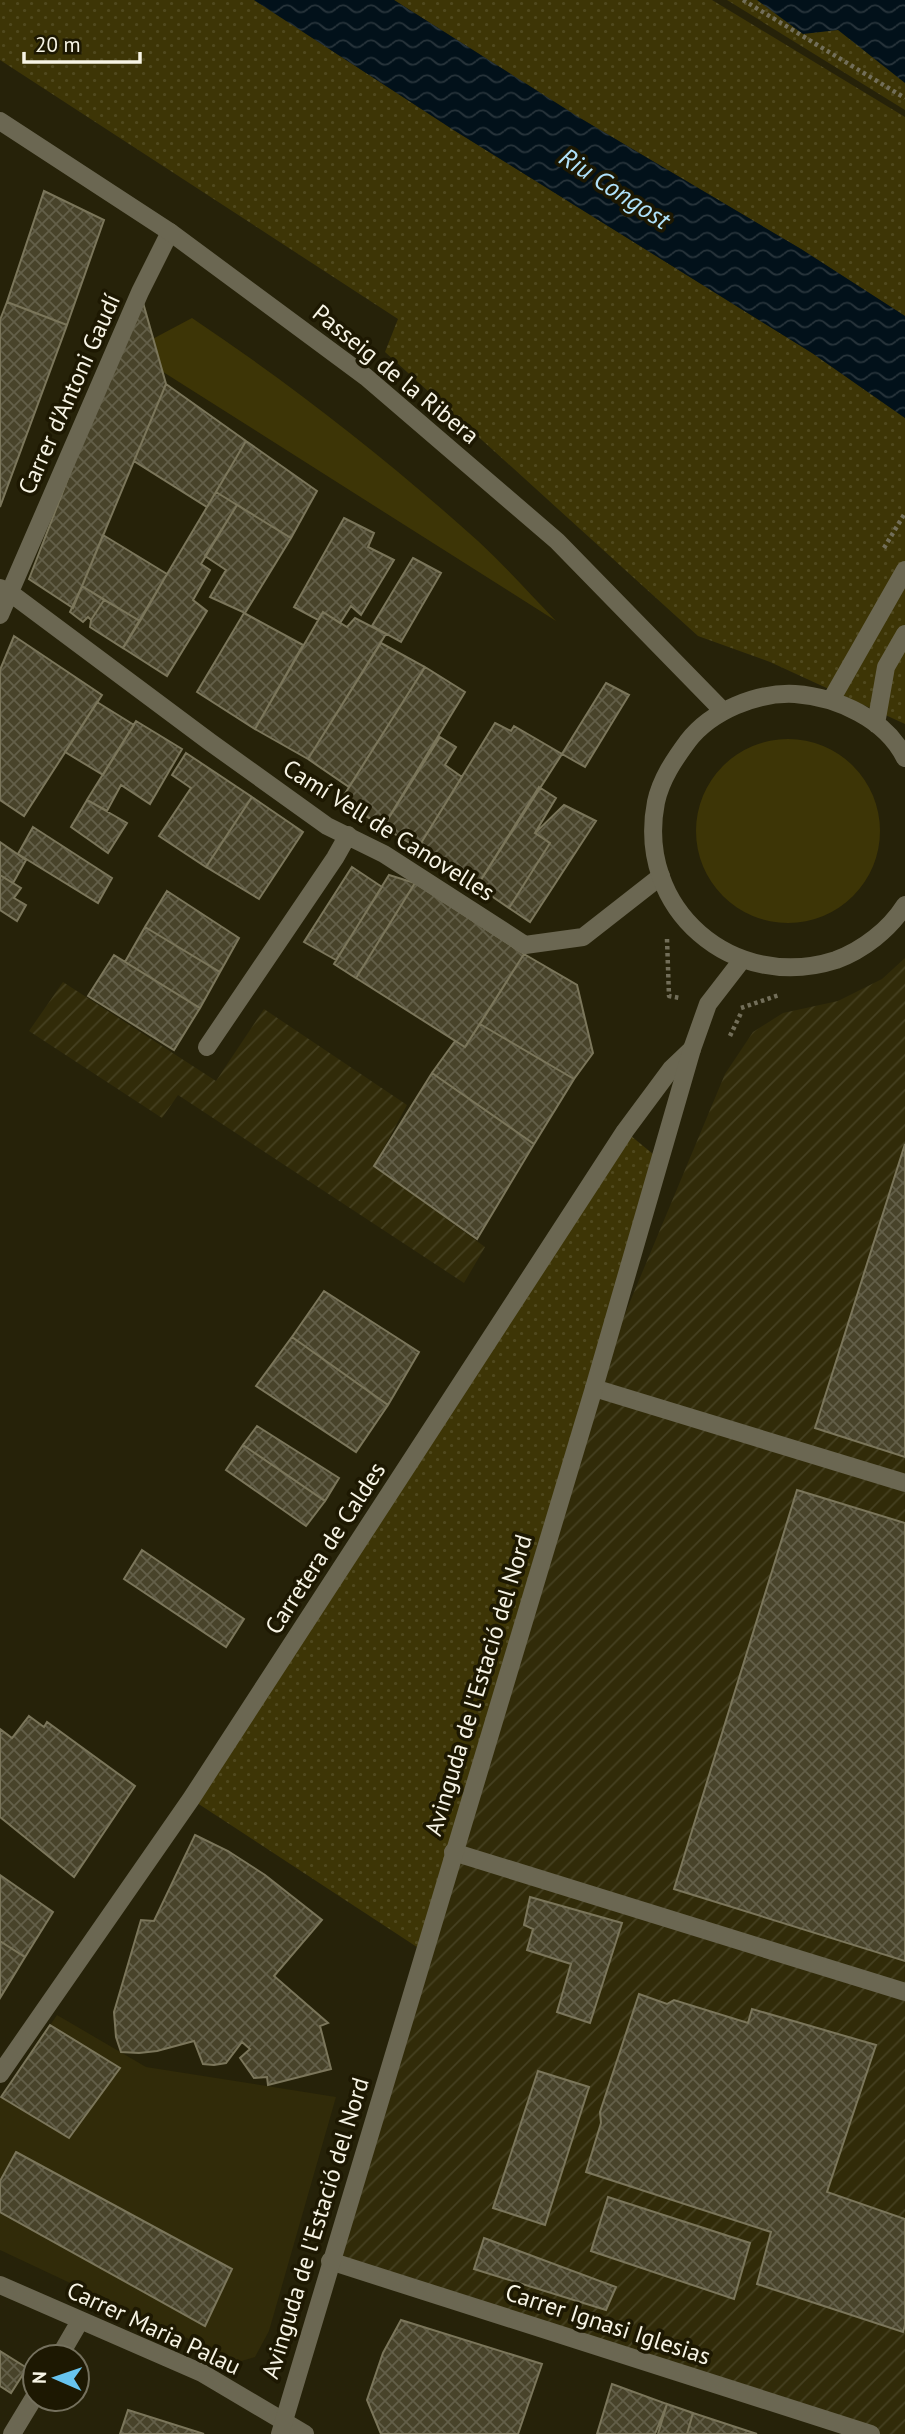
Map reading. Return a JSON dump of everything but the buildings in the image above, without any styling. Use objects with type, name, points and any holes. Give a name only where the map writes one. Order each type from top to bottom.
[{"type":"street","name":"Passeig de la Ribera","points":[[0,121],[170,232],[366,377],[546,532],[723,711]]},
{"type":"street","name":"Carrer d'Antoni Gaudí","points":[[0,615],[4,590],[170,232]]},
{"type":"street","points":[[831,700],[905,570]]},
{"type":"street","name":"Camí Vell de Canovelles","points":[[4,590],[327,826],[384,854],[525,945],[583,937],[661,876]]},
{"type":"street","points":[[876,724],[886,667],[905,634]]},
{"type":"street","points":[[905,758],[901,750],[876,724],[855,710],[831,700],[794,694],[757,698],[723,711],[693,734],[670,765],[656,801],[653,839],[661,876],[673,904],[693,928],[716,947],[742,960],[778,968],[814,967],[849,955],[879,935],[905,905]]},
{"type":"street","points":[[207,1047],[348,835]]},
{"type":"street","name":"Avinguda de l'Estació del Nord","points":[[282,2428],[594,1388],[692,1049],[708,1004],[742,960]]},
{"type":"street","name":"Carretera de Caldes","points":[[0,2074],[191,1799],[625,1131],[671,1069],[692,1049]]},
{"type":"street","points":[[594,1388],[905,1483]]},
{"type":"street","points":[[453,1852],[905,1992]]},
{"type":"street","name":"Carrer Ignasi Iglesias","points":[[330,2261],[871,2434]]},
{"type":"street","name":"Carrer Maria Palau","points":[[0,2285],[202,2374],[282,2428],[305,2434]]},
{"type":"street","points":[[67,2343],[80,2321]]},
{"type":"street","points":[[12,2434],[25,2413]]},
{"type":"path","points":[[743,0],[905,98]]},
{"type":"path","points":[[666,937],[669,996],[743,1009],[791,990]]},
{"type":"shaded area","points":[[0,0],[254,0],[452,129],[812,353],[905,418],[905,724],[770,662],[698,636],[385,352],[398,319],[0,60]]},
{"type":"shaded area","points":[[394,0],[712,0],[905,117],[905,316],[801,249],[580,118]]},
{"type":"shaded area","points":[[727,0],[905,0],[905,110]]},
{"type":"shaded area","points":[[192,318],[339,424],[409,481],[488,551],[556,621],[130,351]]},
{"type":"shaded area","points":[[788,739],[806,740],[823,746],[839,754],[853,766],[865,780],[873,796],[879,813],[879,849],[873,866],[865,882],[853,896],[839,908],[823,916],[806,922],[788,923],[770,922],[753,916],[737,908],[723,896],[711,882],[703,866],[697,849],[696,831],[697,813],[703,796],[711,780],[723,766],[737,754],[753,746],[770,740]]},
{"type":"shaded area","points":[[905,958],[905,2434],[871,2434],[330,2261],[594,1388],[725,1074],[753,1032],[783,1013],[838,1001],[882,979]]},
{"type":"shaded area","points":[[63,982],[216,1081],[264,1009],[407,1105],[374,1166],[485,1247],[464,1283],[178,1095],[162,1118],[29,1031]]},
{"type":"shaded area","points":[[625,1131],[659,1159],[423,1951],[191,1799]]},
{"type":"shaded area","points":[[57,2015],[146,2067],[336,2097],[269,2331],[255,2357],[238,2362],[0,2250],[0,2098]]},
{"type":"water","name":"Riu Congost","points":[[254,0],[394,0],[580,118],[801,249],[905,316],[905,418],[812,353],[452,129]]},
{"type":"water","points":[[757,0],[905,0],[905,83],[838,30],[803,34]]}]
